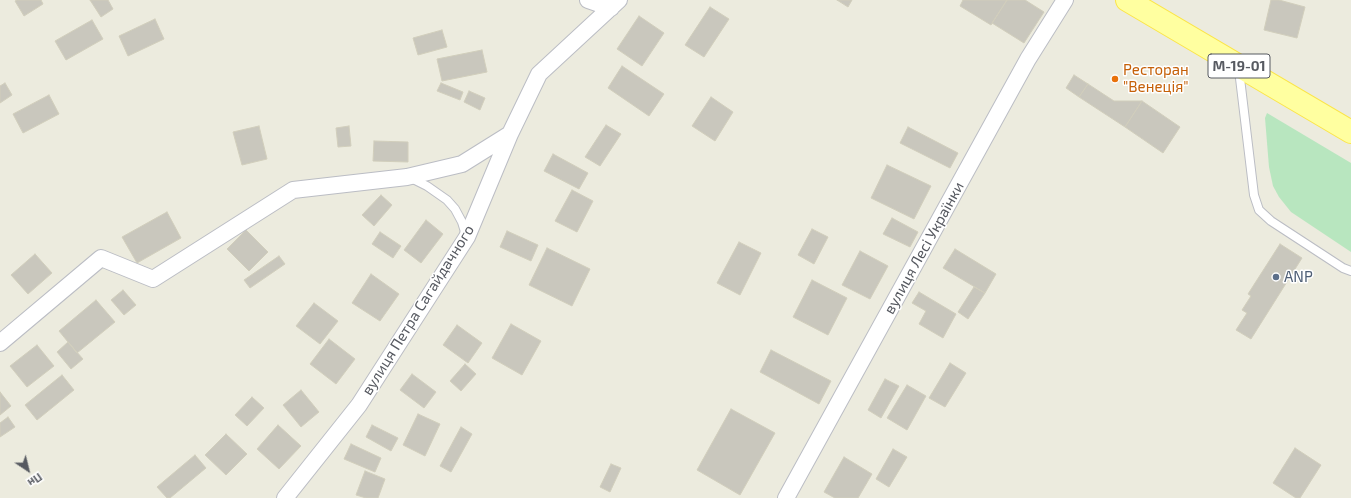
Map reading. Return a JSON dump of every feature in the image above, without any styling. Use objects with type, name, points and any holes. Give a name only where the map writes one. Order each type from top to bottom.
[{"type":"main road","name":"М-19-01","points":[[1128,0],[1351,132]]},
{"type":"street","points":[[588,0],[615,4]]},
{"type":"street","name":"вулиця Лесі Українки","points":[[786,498],[1028,59],[1065,0]]},
{"type":"street","name":"вулиця Петра Сагайдачного","points":[[285,498],[359,405],[467,237],[510,134],[539,74],[615,4]]},
{"type":"street","points":[[0,344],[101,258],[153,279],[294,190],[407,177],[462,164],[510,134]]},
{"type":"lane","points":[[1238,65],[1254,195],[1259,210],[1271,221],[1343,268],[1351,271]]},
{"type":"lane","points":[[407,177],[427,186],[447,200],[455,209],[462,222],[467,237]]},
{"type":"green space","points":[[1267,113],[1351,163],[1351,252],[1291,212],[1279,197],[1273,186],[1269,167],[1265,118]]},
{"type":"building","points":[[41,0],[43,4],[24,16],[15,1]]},
{"type":"building","points":[[90,0],[108,0],[113,9],[101,17]]},
{"type":"building","points":[[837,0],[852,0],[848,7]]},
{"type":"building","points":[[963,0],[1007,0],[991,25],[960,6]]},
{"type":"building","points":[[1007,0],[1025,0],[1044,12],[1024,43],[992,23]]},
{"type":"building","points":[[1271,0],[1279,0],[1305,7],[1297,38],[1264,30]]},
{"type":"building","points":[[710,7],[729,19],[704,57],[685,45]]},
{"type":"building","points":[[639,16],[664,33],[642,66],[617,49]]},
{"type":"building","points":[[155,19],[164,39],[128,56],[119,36]]},
{"type":"building","points":[[92,20],[103,39],[66,60],[55,41]]},
{"type":"building","points":[[442,30],[447,47],[418,55],[413,38]]},
{"type":"building","points":[[482,50],[487,72],[442,81],[437,59]]},
{"type":"building","points":[[622,66],[664,94],[649,116],[608,88]]},
{"type":"building","points":[[1074,75],[1088,84],[1079,97],[1066,88]]},
{"type":"building","points":[[5,83],[12,95],[0,103],[0,86]]},
{"type":"building","points":[[441,83],[463,92],[460,100],[437,91]]},
{"type":"building","points":[[1088,84],[1114,101],[1142,101],[1125,127],[1079,97]]},
{"type":"building","points":[[469,91],[485,98],[480,110],[464,102]]},
{"type":"building","points":[[49,95],[59,114],[23,133],[13,114]]},
{"type":"building","points":[[711,97],[733,112],[715,141],[692,126]]},
{"type":"building","points":[[1142,101],[1180,127],[1163,153],[1125,127]]},
{"type":"building","points":[[606,125],[621,134],[600,166],[585,157]]},
{"type":"building","points":[[259,126],[267,159],[242,165],[233,132]]},
{"type":"building","points":[[349,126],[351,146],[338,147],[336,128]]},
{"type":"building","points":[[908,127],[958,153],[950,168],[900,143]]},
{"type":"building","points":[[374,141],[408,142],[408,162],[373,161]]},
{"type":"building","points":[[553,154],[588,173],[579,189],[544,171]]},
{"type":"building","points":[[887,165],[931,186],[914,219],[871,198]]},
{"type":"building","points":[[572,190],[593,201],[577,232],[555,221]]},
{"type":"building","points":[[381,195],[392,205],[374,226],[362,215]]},
{"type":"building","points":[[167,212],[181,238],[137,263],[122,237]]},
{"type":"building","points":[[892,218],[918,232],[910,247],[883,234]]},
{"type":"building","points":[[426,220],[443,234],[421,263],[404,250]]},
{"type":"building","points":[[812,229],[828,237],[814,264],[798,255]]},
{"type":"building","points":[[246,230],[268,252],[249,271],[227,249]]},
{"type":"building","points":[[507,231],[538,245],[531,261],[500,247]]},
{"type":"building","points":[[380,232],[401,246],[393,258],[372,244]]},
{"type":"building","points":[[739,242],[761,253],[740,295],[717,283]]},
{"type":"building","points":[[1280,244],[1302,258],[1251,339],[1236,330],[1247,313],[1242,310],[1251,296],[1248,294]]},
{"type":"building","points":[[547,248],[590,269],[572,306],[529,285]]},
{"type":"building","points":[[955,249],[996,274],[985,293],[943,268]]},
{"type":"building","points":[[860,251],[888,266],[870,299],[842,285]]},
{"type":"building","points":[[35,254],[52,273],[28,294],[11,275]]},
{"type":"building","points":[[279,256],[285,264],[250,288],[244,280]]},
{"type":"building","points":[[371,274],[399,294],[380,321],[352,303]]},
{"type":"building","points":[[812,280],[847,298],[828,335],[793,317]]},
{"type":"building","points":[[974,287],[985,293],[968,319],[958,312]]},
{"type":"building","points":[[123,290],[136,305],[124,315],[111,300]]},
{"type":"building","points":[[919,292],[956,314],[943,338],[919,324],[926,311],[912,303]]},
{"type":"building","points":[[96,300],[115,322],[77,353],[59,331]]},
{"type":"building","points":[[314,303],[338,321],[320,344],[296,326]]},
{"type":"building","points":[[511,324],[541,341],[522,375],[492,358]]},
{"type":"building","points":[[457,325],[482,343],[468,363],[443,345]]},
{"type":"building","points":[[329,339],[355,359],[336,384],[310,364]]},
{"type":"building","points":[[68,342],[83,359],[71,369],[57,352]]},
{"type":"building","points":[[37,345],[54,366],[27,387],[10,366]]},
{"type":"building","points":[[771,350],[831,381],[819,404],[760,372]]},
{"type":"building","points":[[950,363],[966,373],[945,407],[929,398]]},
{"type":"building","points":[[465,364],[476,374],[461,391],[450,381]]},
{"type":"building","points":[[412,374],[436,392],[424,408],[400,390]]},
{"type":"building","points":[[62,375],[74,390],[37,420],[25,405]]},
{"type":"building","points":[[885,379],[899,386],[881,418],[868,410]]},
{"type":"building","points":[[907,385],[926,396],[907,430],[887,418]]},
{"type":"building","points":[[301,390],[319,412],[301,427],[283,405]]},
{"type":"building","points":[[0,392],[11,406],[0,415]]},
{"type":"building","points":[[252,397],[264,408],[247,426],[235,415]]},
{"type":"building","points":[[731,409],[775,433],[740,495],[697,470]]},
{"type":"building","points":[[418,414],[440,424],[425,456],[403,445]]},
{"type":"building","points":[[8,417],[15,427],[0,437],[0,423]]},
{"type":"building","points":[[278,425],[301,446],[279,469],[257,449]]},
{"type":"building","points":[[372,425],[398,438],[391,451],[366,437]]},
{"type":"building","points":[[461,427],[472,434],[451,472],[440,466]]},
{"type":"building","points":[[226,434],[247,454],[226,475],[205,455]]},
{"type":"building","points":[[351,444],[381,458],[375,472],[344,459]]},
{"type":"building","points":[[1295,448],[1321,465],[1300,498],[1296,498],[1273,483]]},
{"type":"building","points":[[893,449],[907,457],[889,487],[876,479]]},
{"type":"building","points":[[195,455],[206,468],[170,498],[167,498],[157,487]]},
{"type":"building","points":[[844,457],[872,474],[858,498],[835,498],[824,492]]},
{"type":"building","points":[[611,464],[621,468],[610,492],[600,487]]},
{"type":"building","points":[[365,471],[385,479],[378,498],[366,498],[356,495]]},
{"type":"place","name":"Ресторан \"Венеція\"","points":[[1115,79]]},
{"type":"place","name":"ANP","points":[[1276,277]]}]
